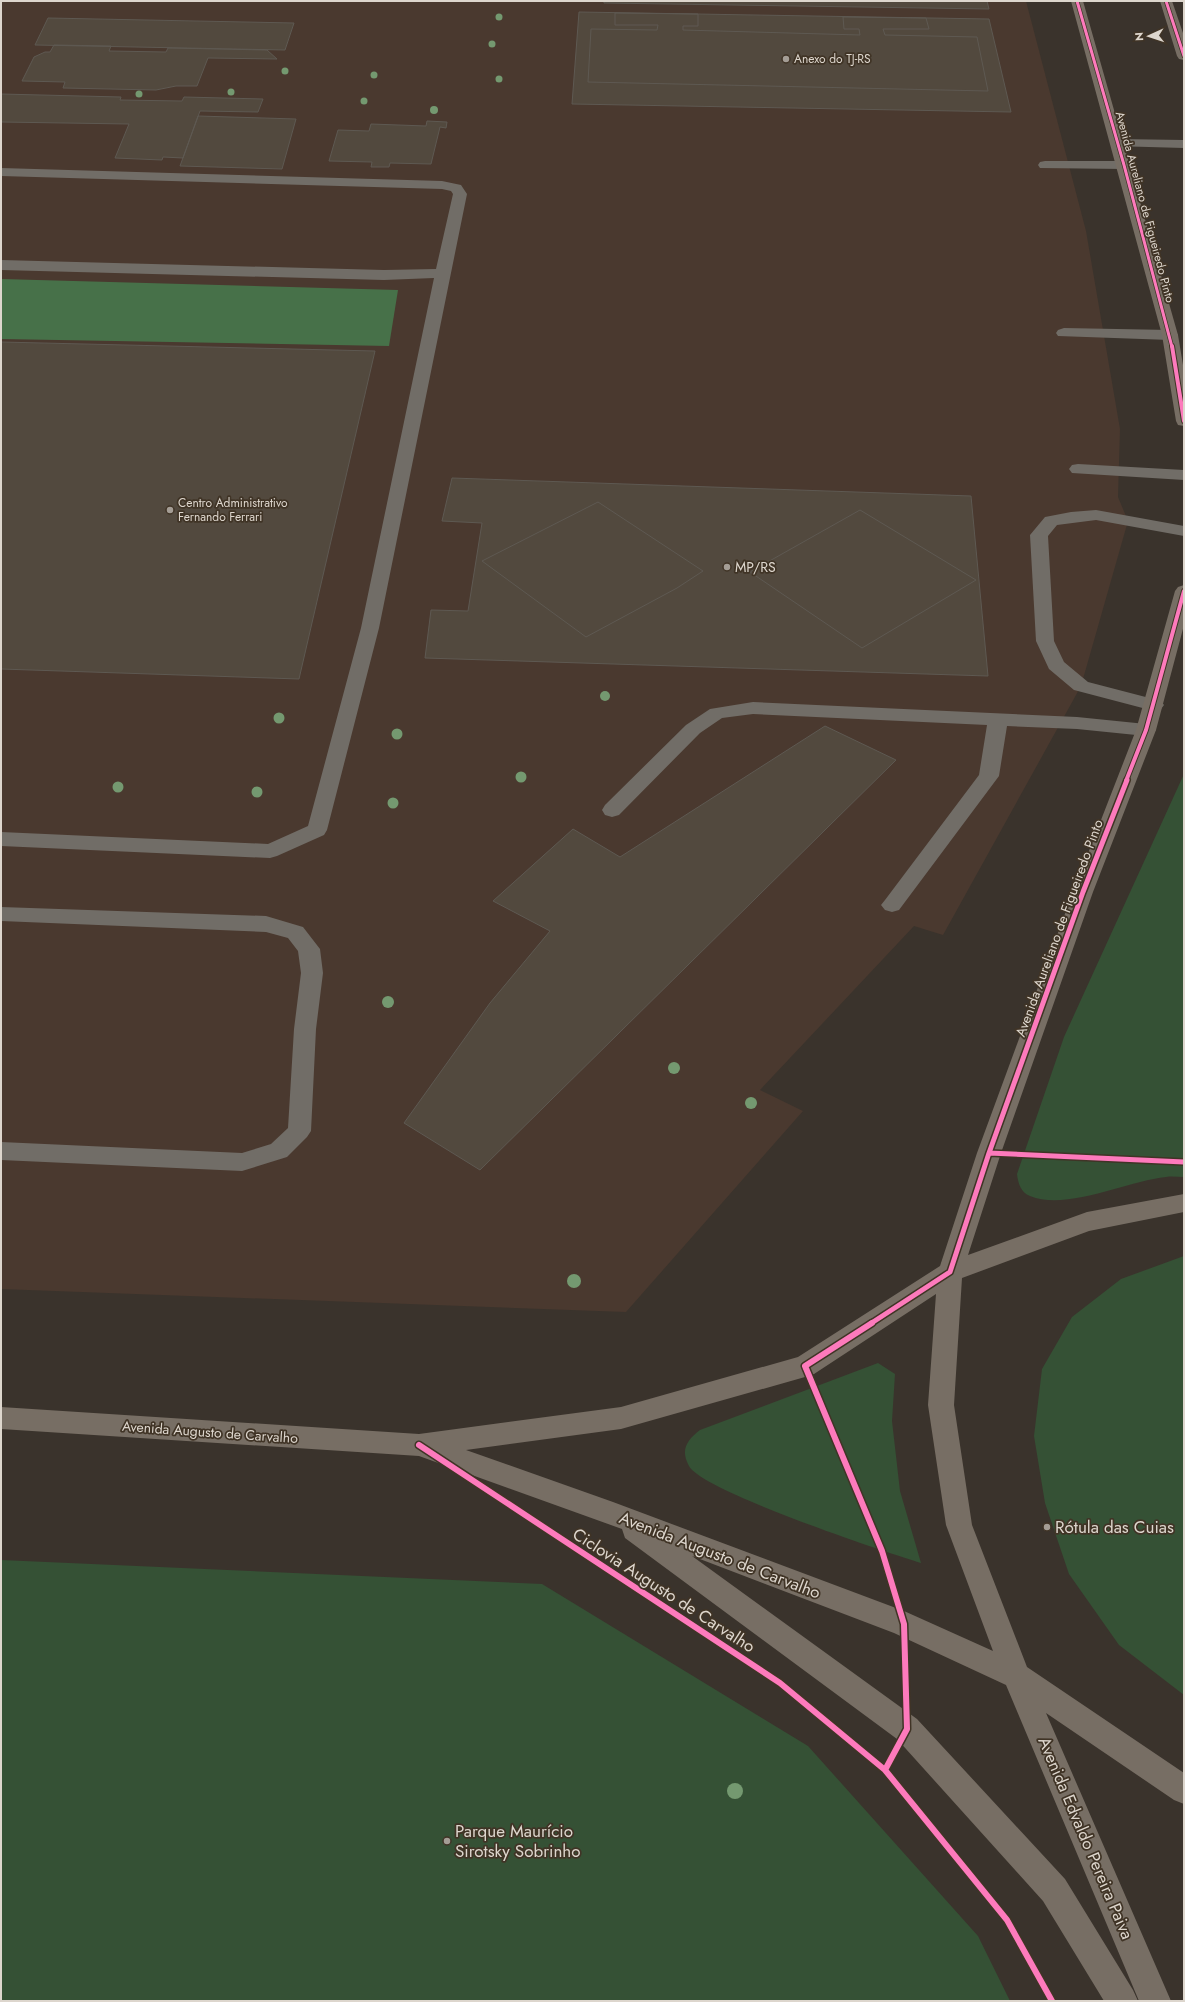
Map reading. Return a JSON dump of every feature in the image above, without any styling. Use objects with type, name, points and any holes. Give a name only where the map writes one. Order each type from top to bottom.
[{"type":"main road","name":"Avenida Aureliano de Figueiredo Pinto","points":[[1077,1],[1118,143],[1170,334],[1184,421]]},
{"type":"main road","points":[[1166,1],[1184,56]]},
{"type":"main road","name":"Avenida Aureliano de Figueiredo Pinto","points":[[950,1272],[989,1153],[1054,974],[1146,730],[1184,591]]},
{"type":"main road","name":"Avenida Augusto de Carvalho","points":[[1,1418],[419,1445],[621,1418],[805,1366],[950,1272],[1087,1222],[1184,1203]]},
{"type":"main road","name":"Avenida Edvaldo Pereira Paiva","points":[[950,1272],[941,1405],[959,1525],[1016,1676],[1155,2001]]},
{"type":"main road","name":"Avenida Augusto de Carvalho","points":[[419,1445],[613,1514],[904,1624],[1016,1676]]},
{"type":"main road","points":[[613,1514],[907,1729],[1054,1890],[1122,2001]]},
{"type":"main road","points":[[1016,1676],[1184,1790]]},
{"type":"street","points":[[1118,143],[1184,144]]},
{"type":"street","points":[[1045,164],[1124,165]]},
{"type":"street","points":[[1,172],[442,185],[456,188],[460,194],[370,628],[317,830],[270,851],[1,839]]},
{"type":"street","points":[[1,265],[384,275],[443,273]]},
{"type":"street","points":[[1064,334],[1170,334]]},
{"type":"street","points":[[1078,469],[1184,475]]},
{"type":"street","points":[[1154,705],[1081,686],[1056,665],[1045,641],[1039,535],[1051,521],[1071,517],[1096,515],[1184,531]]},
{"type":"street","points":[[612,810],[693,729],[717,713],[752,708],[1077,723],[1146,730]]},
{"type":"street","points":[[892,905],[989,776],[998,719]]},
{"type":"street","points":[[1,914],[266,924],[295,932],[309,949],[312,973],[305,1029],[299,1131],[279,1151],[242,1162],[1,1151]]},
{"type":"shaded area","points":[[1,1],[1026,1],[1086,231],[1120,429],[1118,497],[1128,521],[1081,686],[943,935],[914,926],[760,1090],[803,1111],[626,1312],[1,1289]]},
{"type":"green space","points":[[1,279],[398,290],[389,346],[1,339]]},
{"type":"green space","points":[[1184,774],[1184,1177],[1168,1177],[1150,1180],[1079,1198],[1045,1200],[1027,1195],[1020,1187],[1017,1174],[1064,1037]]},
{"type":"green space","points":[[1184,1256],[1184,1695],[1119,1645],[1069,1574],[1045,1503],[1034,1436],[1042,1369],[1072,1317],[1121,1279]]},
{"type":"green space","points":[[878,1363],[895,1374],[892,1421],[900,1491],[921,1563],[871,1547],[759,1505],[701,1477],[689,1466],[685,1455],[686,1446],[700,1430]]},
{"type":"green space","name":"Parque Maurício Sirotsky Sobrinho","points":[[1,1560],[542,1584],[808,1746],[978,1936],[1010,2001],[1,2001]]},
{"type":"building","points":[[604,1],[987,1],[989,9],[604,3]]},
{"type":"building","points":[[579,12],[989,19],[1011,112],[572,104]]},
{"type":"building","name":"Anexo do TJ-RS","points":[[615,13],[698,14],[698,26],[683,26],[683,30],[860,35],[859,29],[844,29],[843,17],[926,18],[929,29],[883,29],[885,35],[977,37],[988,91],[588,82],[591,29],[657,30],[658,25],[615,25]]},
{"type":"building","points":[[48,18],[294,23],[285,50],[35,45]]},
{"type":"building","points":[[54,45],[111,46],[109,51],[166,52],[168,48],[267,50],[277,59],[208,58],[197,86],[176,86],[156,90],[63,88],[65,82],[22,81],[34,57],[45,52],[50,52]]},
{"type":"building","points":[[1,94],[121,97],[120,100],[182,101],[184,97],[263,99],[258,112],[200,111],[183,158],[163,157],[162,160],[115,158],[129,124],[1,122]]},
{"type":"building","points":[[198,116],[296,119],[282,169],[180,166]]},
{"type":"building","points":[[427,121],[447,122],[446,128],[440,127],[431,164],[390,163],[389,167],[371,167],[372,162],[329,161],[338,130],[369,131],[371,124],[426,126]]},
{"type":"building","name":"Centro Administrativo Fernando Ferrari","points":[[1,342],[375,351],[299,679],[1,669]]},
{"type":"building","name":"MP/RS","points":[[452,478],[971,496],[988,676],[425,658],[431,610],[468,611],[482,523],[442,521]]},
{"type":"building","points":[[598,502],[703,571],[677,588],[586,637],[482,561]]},
{"type":"building","points":[[860,510],[976,580],[862,648],[750,572]]},
{"type":"building","points":[[825,726],[896,760],[480,1170],[404,1123],[490,1003],[550,931],[493,901],[573,829],[620,857]]},
{"type":"cycle path","points":[[1077,1],[1124,165],[1170,335],[1184,421]]},
{"type":"cycle path","points":[[1166,1],[1184,56]]},
{"type":"cycle path","points":[[885,1770],[907,1729],[904,1624],[882,1551],[805,1366],[950,1272],[989,1153],[1083,892],[1146,730],[1184,591]]},
{"type":"cycle path","points":[[989,1153],[1184,1162]]},
{"type":"cycle path","name":"Ciclovia Augusto de Carvalho","points":[[419,1445],[780,1683],[885,1770],[1007,1920],[1052,2001]]},
{"type":"place","name":"Anexo do TJ-RS","points":[[786,59]]},
{"type":"place","name":"Centro Administrativo Fernando Ferrari","points":[[170,510]]},
{"type":"place","name":"MP/RS","points":[[727,567]]},
{"type":"place","name":"Rótula das Cuias","points":[[1047,1527]]},
{"type":"place","name":"Parque Maurício Sirotsky Sobrinho","points":[[447,1841]]}]
